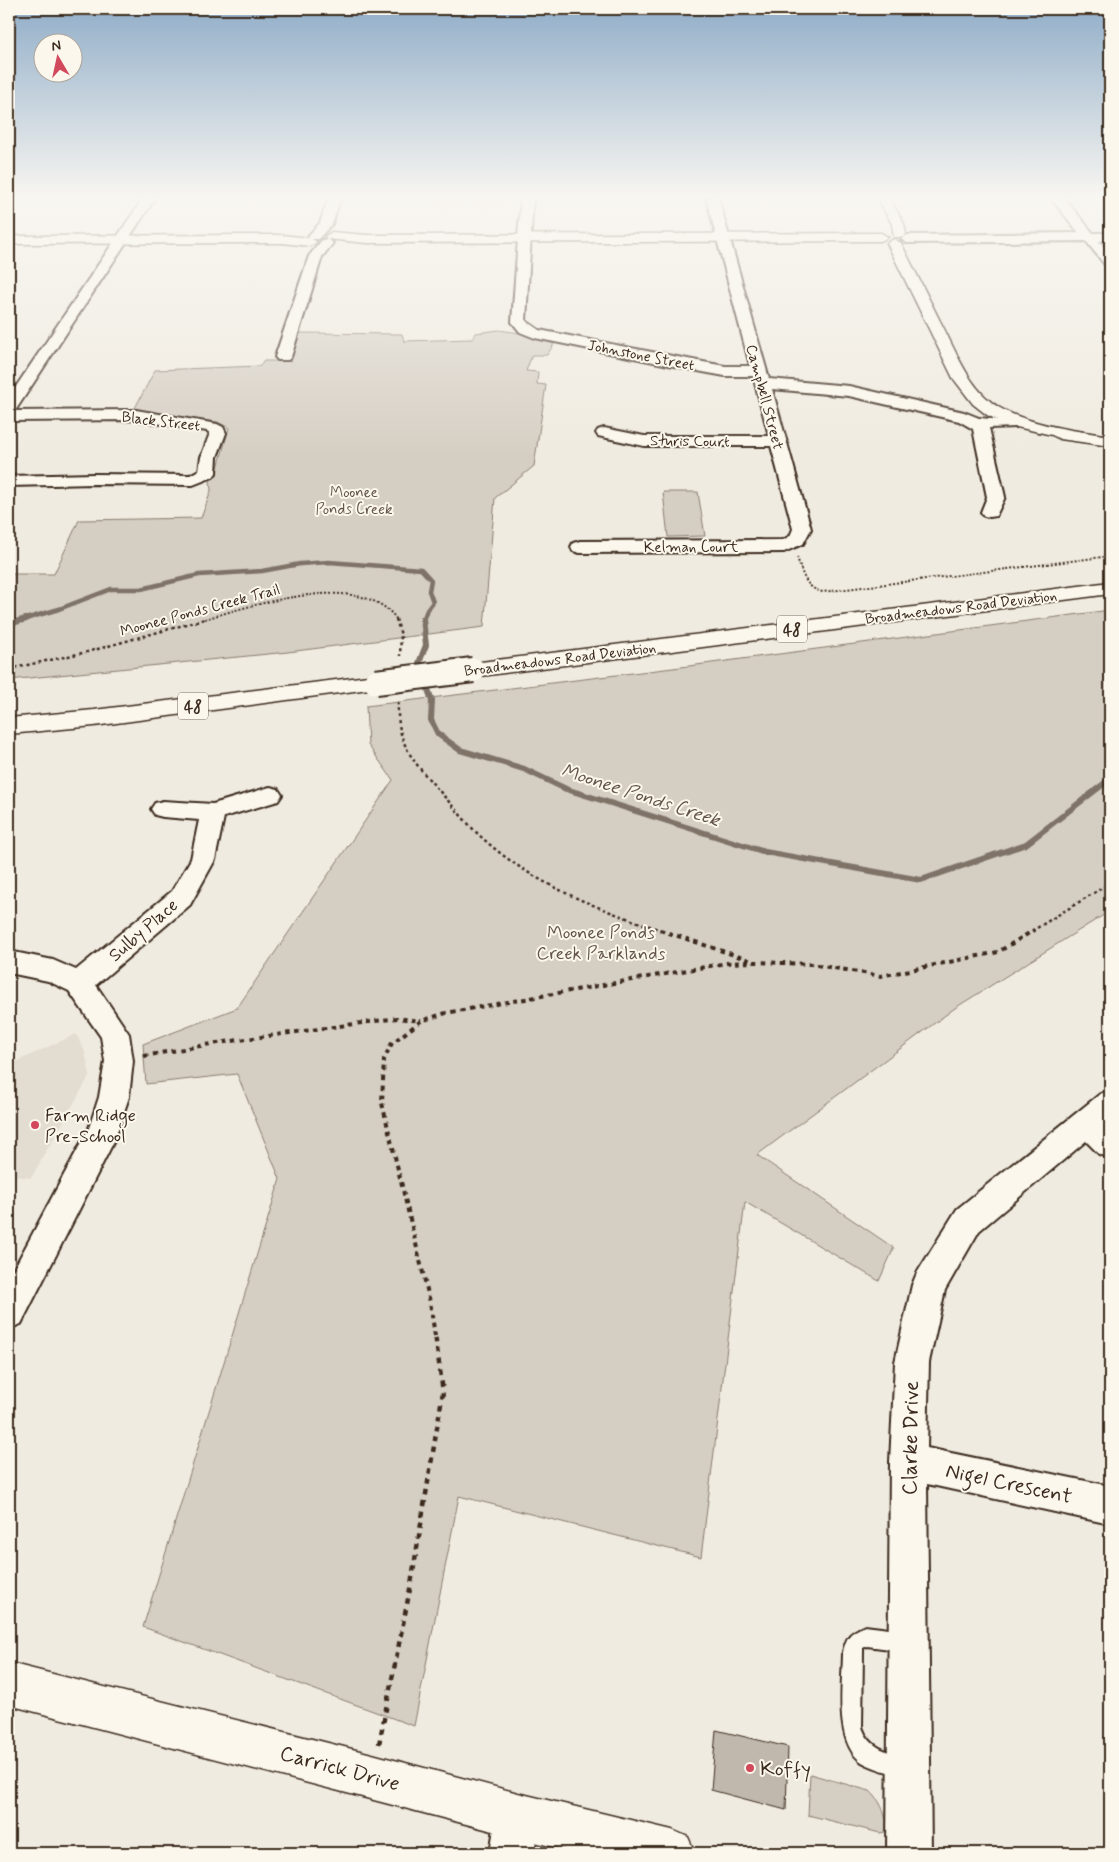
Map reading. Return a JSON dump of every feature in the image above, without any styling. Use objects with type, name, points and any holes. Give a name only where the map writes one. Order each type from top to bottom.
[{"type":"street","points":[[9,408],[91,284]]},
{"type":"street","points":[[283,357],[302,284]]},
{"type":"street","name":"Johnstone Street","points":[[521,284],[519,322],[526,329],[536,334],[703,367],[849,391],[964,417],[996,420],[1042,432],[1110,441]]},
{"type":"street","name":"Campbell Street","points":[[736,284],[802,529],[797,546]]},
{"type":"street","points":[[917,284],[961,378],[959,383],[967,398],[996,420],[981,428],[996,497],[990,512]]},
{"type":"street","name":"Black Street","points":[[9,416],[136,416],[211,427],[217,430],[218,433],[209,457],[207,473],[193,480],[80,479],[9,482]]},
{"type":"street","name":"Sturis Court","points":[[604,433],[659,441],[777,441]]},
{"type":"street","name":"Kelman Court","points":[[580,547],[775,546],[790,544],[797,546]]},
{"type":"street","name":"Broadmeadows Road Deviation","points":[[9,726],[94,718],[1110,588]]},
{"type":"street","points":[[162,808],[213,812],[270,795]]},
{"type":"street","name":"Sulby Place","points":[[80,983],[181,898],[204,860],[213,812]]},
{"type":"street","points":[[9,962],[52,971],[80,983],[116,1034],[119,1061],[114,1097],[103,1131],[9,1312]]},
{"type":"street","name":"Clarke Drive","points":[[909,1853],[910,1642],[908,1462],[912,1362],[930,1285],[968,1220],[1102,1123]]},
{"type":"street","name":"Nigel Crescent","points":[[908,1462],[1110,1505]]},
{"type":"street","name":"Carrick Drive","points":[[9,1684],[372,1776],[515,1835],[672,1853]]},
{"type":"lane","points":[[910,1642],[864,1636],[855,1642],[853,1652],[852,1727],[855,1738],[861,1748],[872,1758],[910,1768]]},
{"type":"path","points":[[797,546],[809,587],[818,592],[1110,556]]},
{"type":"path","name":"Moonee Ponds Creek Trail","points":[[9,669],[67,657],[249,607],[315,594],[343,594],[358,598],[378,604],[395,617]]},
{"type":"path","points":[[399,727],[404,744],[416,764],[457,811],[477,833],[530,875],[564,893],[611,913],[755,962]]},
{"type":"path","points":[[372,1776],[411,1584],[443,1392],[430,1302],[382,1103],[384,1060],[392,1043],[422,1021],[446,1013],[727,963],[811,964],[881,976],[998,952],[1110,882]]},
{"type":"path","points":[[119,1061],[211,1044],[397,1018],[422,1021]]},
{"type":"shaded area","name":"Farm Ridge Pre-School","points":[[76,1034],[85,1052],[90,1075],[31,1178],[9,1175],[9,1065]]},
{"type":"green space","name":"Moonee Ponds Creek","points":[[499,330],[520,333],[554,344],[547,355],[532,355],[526,371],[538,372],[537,384],[546,385],[534,466],[495,498],[484,627],[288,652],[9,680],[9,574],[54,574],[79,520],[201,518],[211,491],[210,480],[216,475],[229,428],[218,422],[160,415],[135,408],[155,370],[260,366],[264,361],[291,361],[300,333],[402,334],[404,341],[472,339],[476,333]]},
{"type":"green space","points":[[663,492],[698,492],[705,536],[668,537]]},
{"type":"green space","name":"Moonee Ponds Creek Parklands","points":[[1110,610],[1110,911],[955,1008],[757,1155],[894,1248],[879,1281],[745,1202],[701,1557],[459,1496],[414,1726],[143,1627],[280,1179],[237,1074],[146,1084],[143,1044],[237,1008],[393,780],[368,745],[366,706],[689,666]]},
{"type":"green space","points":[[810,1774],[870,1791],[883,1809],[886,1821],[885,1832],[880,1833],[808,1815]]},
{"type":"building","name":"Koffy","points":[[716,1730],[788,1747],[786,1810],[711,1790]]},
{"type":"waterway","name":"Moonee Ponds Creek","points":[[22,620],[59,609],[111,589],[141,589],[199,575],[262,571],[300,564],[329,562],[421,569],[431,580],[429,591],[433,602],[423,620]]},
{"type":"waterway","name":"Moonee Ponds Creek","points":[[9,624],[26,619]]},
{"type":"waterway","name":"Moonee Ponds Creek","points":[[423,620],[426,645],[419,663],[432,701],[431,720],[438,734],[460,750],[524,769],[566,789],[765,852],[921,880],[1026,844],[1110,779]]},
{"type":"place","name":"Farm Ridge Pre-School","points":[[35,1125]]},
{"type":"place","name":"Koffy","points":[[750,1768]]}]
